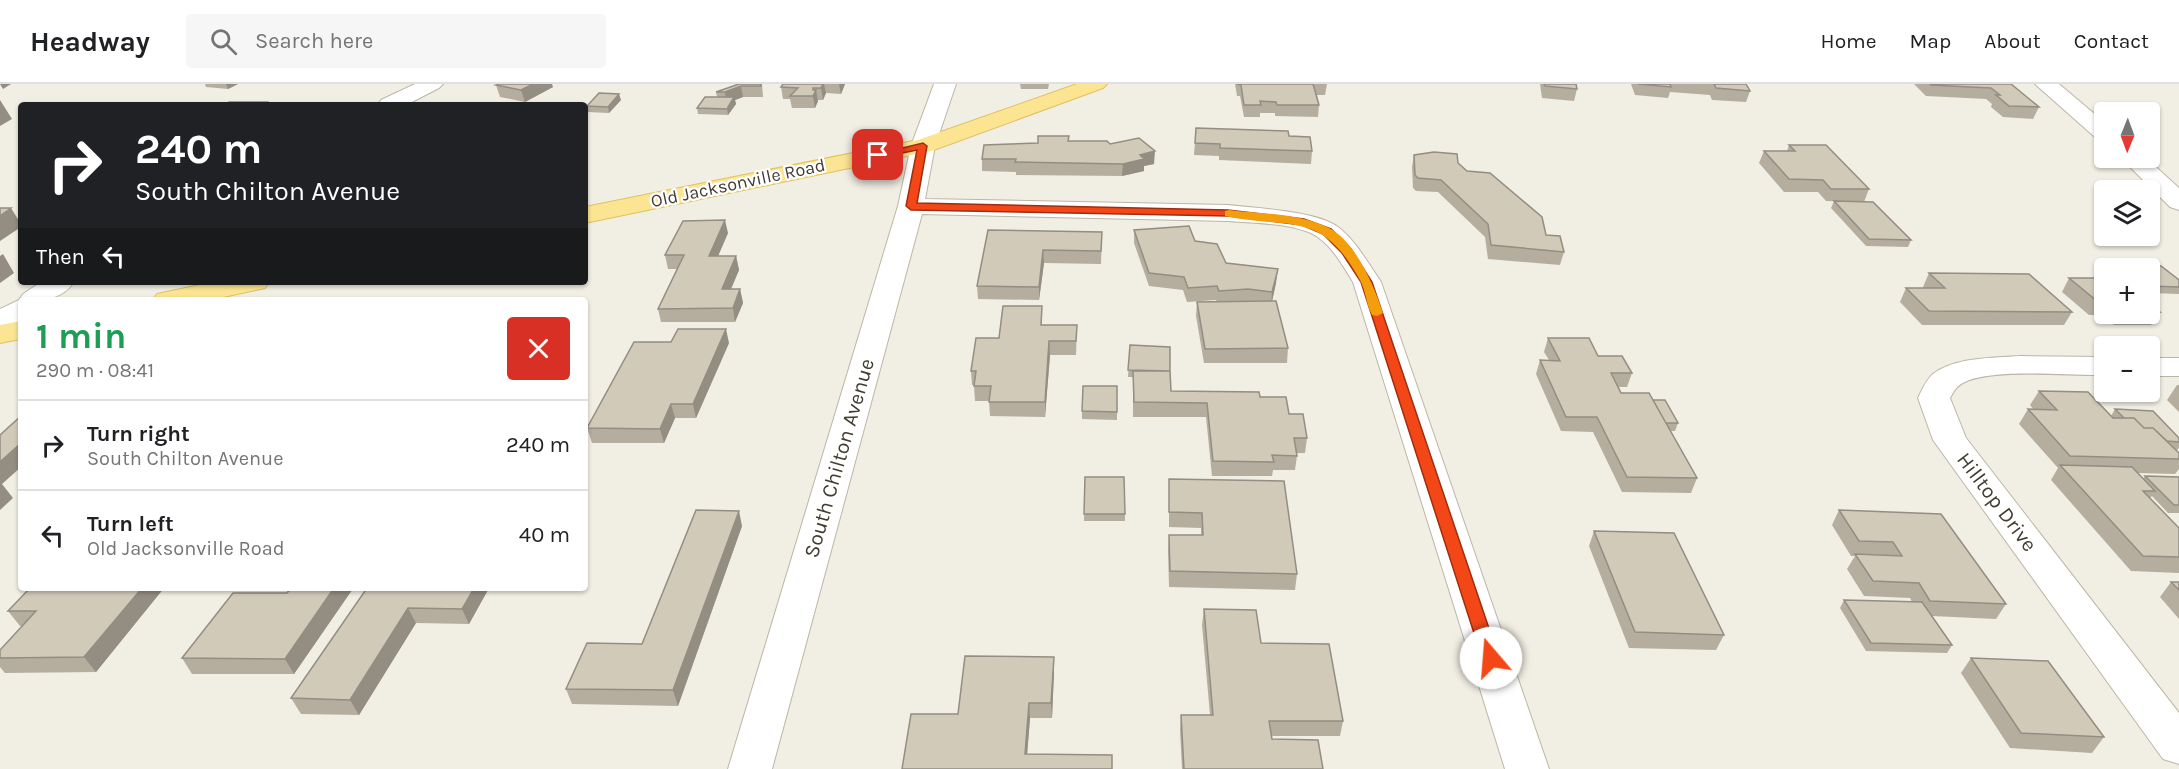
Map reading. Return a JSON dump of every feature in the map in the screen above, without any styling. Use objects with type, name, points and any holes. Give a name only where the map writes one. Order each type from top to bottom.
[{"type":"main road","name":"Old Jacksonville Road","points":[[588,214],[923,146],[1014,116],[1096,84]]},
{"type":"main road","points":[[182,297],[240,285]]},
{"type":"main road","points":[[0,334],[18,331]]},
{"type":"street","points":[[395,102],[432,84]]},
{"type":"street","name":"South Chilton Avenue","points":[[750,769],[911,206],[923,146],[945,84]]},
{"type":"street","points":[[2046,84],[2094,125]]},
{"type":"street","points":[[2143,168],[2179,202]]},
{"type":"street","points":[[911,206],[1228,213],[1304,222],[1327,231],[1347,251],[1367,282],[1527,769]]},
{"type":"street","points":[[38,297],[56,285]]},
{"type":"street","points":[[0,322],[18,310]]},
{"type":"street","name":"Hilltop Drive","points":[[2094,366],[2021,365],[1973,369],[1944,380],[1934,398],[1950,440],[2179,746]]},
{"type":"street","points":[[2160,367],[2179,368]]},
{"type":"building","points":[[533,84],[521,90],[496,85]]},
{"type":"building","points":[[739,84],[761,84],[761,86],[741,86],[725,92],[716,92]]},
{"type":"building","points":[[783,84],[823,84],[821,88],[813,88],[816,90],[813,96],[790,96],[798,88],[781,87]]},
{"type":"building","points":[[1237,84],[1313,84],[1319,105],[1277,105],[1276,102],[1260,101],[1261,105],[1244,105],[1241,85]]},
{"type":"building","points":[[1544,84],[1576,84],[1577,89],[1545,86]]},
{"type":"building","points":[[1638,84],[1670,84],[1671,87]]},
{"type":"building","points":[[1714,84],[1746,84],[1750,91],[1716,88]]},
{"type":"building","points":[[1930,84],[2011,84],[2039,107],[2009,106],[1991,88]]},
{"type":"building","points":[[599,93],[619,94],[608,107],[588,105]]},
{"type":"building","points":[[705,97],[734,97],[727,109],[697,108]]},
{"type":"building","points":[[1196,128],[1288,131],[1289,136],[1310,137],[1312,151],[1220,148],[1220,144],[1195,143]]},
{"type":"building","points":[[1038,136],[1069,136],[1068,141],[1107,141],[1110,144],[1139,138],[1155,151],[1140,155],[1144,159],[1123,164],[1015,162],[1016,159],[982,159],[984,145],[1038,143]]},
{"type":"building","points":[[1789,145],[1826,145],[1869,189],[1831,189],[1823,180],[1789,179],[1764,151],[1795,151]]},
{"type":"building","points":[[1434,152],[1457,154],[1458,163],[1467,171],[1490,173],[1542,217],[1546,235],[1560,236],[1564,252],[1491,245],[1488,224],[1441,180],[1418,178],[1415,175],[1414,155]]},
{"type":"building","points":[[1834,201],[1873,202],[1911,240],[1869,239]]},
{"type":"building","points":[[0,208],[11,208],[0,216]]},
{"type":"building","points":[[725,220],[709,256],[736,256],[722,289],[740,289],[733,308],[658,309],[684,255],[665,255],[683,221]]},
{"type":"building","points":[[1189,226],[1195,241],[1217,244],[1226,263],[1278,269],[1272,292],[1248,289],[1219,291],[1217,286],[1188,288],[1184,277],[1149,273],[1134,230]]},
{"type":"building","points":[[988,230],[1102,232],[1101,251],[1043,250],[1039,287],[977,286]]},
{"type":"building","points":[[2160,266],[2179,280],[2179,287],[2160,286]]},
{"type":"building","points":[[1929,273],[2029,274],[2072,312],[1929,311],[1906,288],[1945,288]]},
{"type":"building","points":[[2069,278],[2094,278],[2094,299]]},
{"type":"building","points":[[1276,301],[1288,348],[1205,349],[1197,302]]},
{"type":"building","points":[[1003,306],[1042,306],[1041,325],[1077,325],[1076,341],[1049,341],[1045,402],[989,402],[991,386],[974,386],[976,371],[971,371],[976,338],[999,338]]},
{"type":"building","points":[[678,329],[726,329],[693,404],[671,404],[660,429],[588,428],[634,342],[671,342]]},
{"type":"building","points":[[1548,338],[1589,338],[1598,356],[1622,356],[1632,373],[1611,373],[1621,393],[1649,393],[1697,478],[1627,477],[1597,417],[1566,417],[1540,360],[1560,361]]},
{"type":"building","points":[[1130,345],[1170,347],[1170,371],[1128,370]]},
{"type":"building","points":[[1133,371],[1170,371],[1171,391],[1259,392],[1260,397],[1286,397],[1289,414],[1303,414],[1307,438],[1294,438],[1297,456],[1272,455],[1274,462],[1213,461],[1207,403],[1134,402]]},
{"type":"building","points":[[1083,386],[1117,386],[1117,412],[1082,411]]},
{"type":"building","points":[[2039,391],[2088,392],[2094,398],[2094,402],[2098,402],[2113,418],[2134,418],[2144,428],[2153,428],[2179,453],[2179,459],[2070,456],[2028,409],[2057,410]]},
{"type":"building","points":[[1653,400],[1665,400],[1678,423],[1666,423]]},
{"type":"building","points":[[2115,409],[2153,411],[2179,438],[2179,442],[2167,441],[2153,428],[2144,428],[2134,418],[2124,418]]},
{"type":"building","points":[[18,419],[18,446],[0,462],[0,435]]},
{"type":"building","points":[[2060,465],[2132,467],[2155,491],[2143,491],[2179,528],[2179,557],[2143,556]]},
{"type":"building","points":[[2145,476],[2179,477],[2179,505],[2174,505]]},
{"type":"building","points":[[1085,477],[1124,477],[1125,514],[1084,514]]},
{"type":"building","points":[[1169,479],[1284,481],[1297,574],[1170,571],[1169,535],[1203,535],[1202,513],[1169,512]]},
{"type":"building","points":[[696,510],[739,511],[673,690],[566,689],[587,643],[642,644]]},
{"type":"building","points":[[1839,510],[1941,514],[2006,604],[1930,601],[1919,583],[1873,581],[1855,554],[1902,556],[1893,542],[1859,541]]},
{"type":"building","points":[[1594,531],[1674,533],[1724,635],[1635,632]]},
{"type":"building","points":[[2171,582],[2179,582],[2179,590]]},
{"type":"building","points":[[27,591],[139,591],[84,657],[0,658],[0,650],[36,611],[8,611]]},
{"type":"building","points":[[289,591],[332,591],[285,659],[182,658],[233,593],[287,593]]},
{"type":"building","points":[[365,591],[472,591],[462,609],[408,608],[350,700],[291,698]]},
{"type":"building","points":[[1844,600],[1922,602],[1952,645],[1871,643]]},
{"type":"building","points":[[1204,609],[1256,610],[1261,643],[1329,644],[1343,721],[1269,721],[1272,739],[1318,740],[1323,769],[1184,769],[1181,715],[1213,715]]},
{"type":"building","points":[[965,656],[1054,657],[1051,703],[1029,703],[1025,754],[1112,755],[1112,769],[902,769],[911,714],[958,714]]},
{"type":"building","points":[[1971,658],[2048,661],[2104,737],[2021,733]]},
{"type":"slow traffic","points":[[1229,213],[1304,222],[1327,231],[1347,251],[1367,282],[1377,313]]},
{"type":"route","points":[[878,155],[923,146],[911,206],[1228,213],[1304,222],[1327,231],[1347,251],[1367,282],[1491,658]]}]
